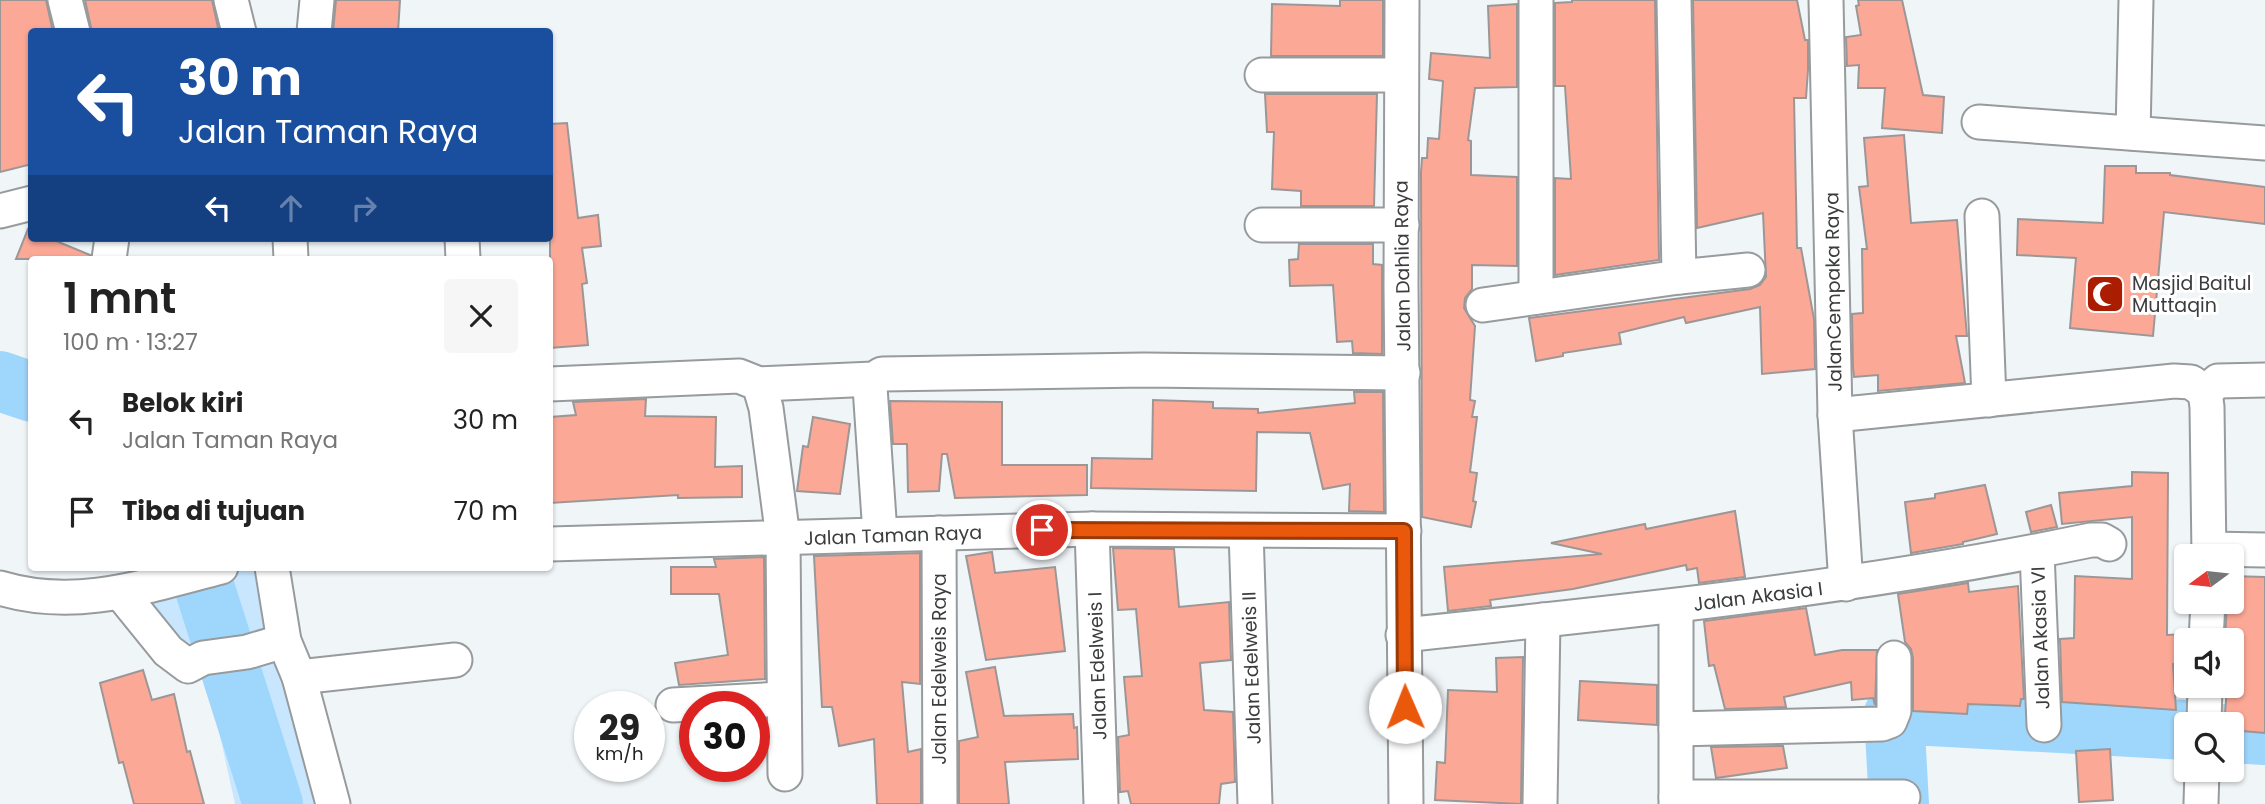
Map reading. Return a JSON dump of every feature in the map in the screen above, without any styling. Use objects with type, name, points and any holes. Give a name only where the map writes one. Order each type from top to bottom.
[{"type":"street","points":[[65,0],[72,28]]},
{"type":"street","points":[[230,0],[238,28]]},
{"type":"street","points":[[314,28],[317,0]]},
{"type":"street","name":"Jalan Dahlia Raya","points":[[1402,0],[1403,635],[1406,804]]},
{"type":"street","points":[[1535,297],[1536,0]]},
{"type":"street","points":[[1674,0],[1679,277]]},
{"type":"street","name":"JalanCempaka Raya","points":[[1826,0],[1836,415],[1846,584]]},
{"type":"street","points":[[2133,133],[2136,0]]},
{"type":"street","points":[[1262,75],[1401,75]]},
{"type":"street","points":[[1979,122],[2265,143]]},
{"type":"street","points":[[0,211],[28,204]]},
{"type":"street","points":[[1982,216],[1989,400]]},
{"type":"street","points":[[1262,225],[1402,225]]},
{"type":"street","points":[[1483,305],[1748,270]]},
{"type":"street","points":[[553,384],[739,376],[759,384],[874,379],[882,374],[1144,370],[1403,373]]},
{"type":"street","points":[[874,379],[870,387],[880,534]]},
{"type":"street","points":[[2205,392],[2218,381],[2265,380]]},
{"type":"street","points":[[1836,415],[2174,381],[2191,382],[2205,392]]},
{"type":"street","points":[[759,384],[766,408],[783,538],[785,774]]},
{"type":"street","points":[[2205,392],[2209,544]]},
{"type":"street","name":"Jalan Taman Raya","points":[[553,544],[1093,529],[1404,531]]},
{"type":"street","name":"Jalan Edelweis I","points":[[1093,529],[1101,804]]},
{"type":"street","name":"Jalan Edelweis II","points":[[1246,531],[1255,804]]},
{"type":"street","name":"Jalan Edelweis Raya","points":[[939,533],[940,804]]},
{"type":"street","name":"Jalan Akasia I","points":[[1403,635],[1676,606],[1846,584],[2037,552],[2091,540],[2102,540],[2109,544]]},
{"type":"street","points":[[2244,551],[2265,550]]},
{"type":"street","name":"Jalan Akasia VI","points":[[2037,552],[2044,725]]},
{"type":"street","points":[[0,588],[52,598],[121,593],[207,571]]},
{"type":"street","points":[[273,571],[284,641],[299,677],[333,804]]},
{"type":"street","points":[[121,593],[169,651],[187,666],[203,659],[247,652],[284,641]]},
{"type":"street","points":[[1676,606],[1676,800],[1903,797]]},
{"type":"street","points":[[1540,804],[1543,620]]},
{"type":"street","points":[[1676,729],[1882,724],[1890,721],[1894,711],[1894,658]]},
{"type":"street","points":[[299,677],[455,660]]},
{"type":"street","points":[[673,705],[783,699]]},
{"type":"street","points":[[2202,803],[2203,782]]},
{"type":"shaded area","points":[[206,571],[273,571],[333,804],[235,804],[203,659],[121,593]]},
{"type":"building","points":[[0,0],[46,0],[52,28],[28,28],[28,165],[0,172]]},
{"type":"building","points":[[85,0],[212,0],[218,28],[91,28]]},
{"type":"building","points":[[336,0],[400,0],[398,28],[333,28]]},
{"type":"building","points":[[1340,0],[1383,0],[1383,56],[1271,56],[1272,4],[1340,6]]},
{"type":"building","points":[[1572,0],[1655,0],[1659,260],[1555,275],[1555,178],[1571,179],[1565,86],[1555,86],[1555,3]]},
{"type":"building","points":[[1693,0],[1797,0],[1805,40],[1808,40],[1808,70],[1806,98],[1794,98],[1797,248],[1801,248],[1814,319],[1815,369],[1762,374],[1760,307],[1686,323],[1684,317],[1619,333],[1621,344],[1563,353],[1563,356],[1536,361],[1529,318],[1750,289],[1760,285],[1766,277],[1763,213],[1697,228]]},
{"type":"building","points":[[1858,0],[1902,0],[1923,95],[1944,97],[1942,133],[1882,128],[1885,88],[1858,88],[1859,65],[1847,66],[1846,37],[1861,35],[1856,6],[1859,5]]},
{"type":"building","points":[[1517,4],[1517,87],[1475,88],[1468,140],[1471,141],[1471,175],[1517,177],[1517,266],[1472,265],[1472,289],[1465,298],[1464,308],[1475,326],[1470,400],[1475,401],[1472,417],[1477,417],[1470,472],[1477,473],[1473,501],[1476,502],[1471,527],[1422,517],[1421,172],[1422,158],[1427,158],[1428,138],[1439,139],[1443,81],[1429,79],[1431,53],[1490,58],[1488,6]]},
{"type":"building","points":[[1265,94],[1377,94],[1374,206],[1301,206],[1301,191],[1272,189],[1274,132],[1267,132]]},
{"type":"building","points":[[567,123],[578,218],[598,215],[601,246],[582,248],[587,283],[582,284],[588,345],[553,348],[553,256],[550,256],[550,242],[553,242],[553,124]]},
{"type":"building","points":[[1904,135],[1911,223],[1957,220],[1967,336],[1956,336],[1965,383],[1878,391],[1878,375],[1854,377],[1853,368],[1852,314],[1863,313],[1862,249],[1867,249],[1859,187],[1868,186],[1864,138]]},
{"type":"building","points":[[2105,166],[2136,166],[2136,173],[2170,173],[2265,187],[2265,224],[2164,212],[2153,336],[2070,328],[2076,258],[2017,255],[2018,219],[2103,223]]},
{"type":"building","points":[[28,229],[28,242],[59,242],[90,255],[28,256],[28,259],[16,259]]},
{"type":"building","points":[[1299,244],[1373,244],[1373,264],[1382,265],[1382,354],[1353,353],[1352,341],[1337,342],[1333,285],[1290,286],[1289,260],[1298,259]]},
{"type":"building","points":[[1354,392],[1383,392],[1384,512],[1349,511],[1350,484],[1323,489],[1310,433],[1257,432],[1256,491],[1091,488],[1092,458],[1152,459],[1153,400],[1213,402],[1213,408],[1258,409],[1258,413],[1355,403]]},
{"type":"building","points":[[646,399],[645,416],[716,417],[715,467],[742,466],[742,497],[678,498],[678,495],[553,503],[553,417],[576,415],[573,402]]},
{"type":"building","points":[[890,401],[1002,402],[1002,465],[1087,465],[1087,495],[955,498],[947,454],[942,454],[939,491],[908,492],[907,444],[893,444]]},
{"type":"building","points":[[813,417],[850,424],[840,494],[797,491],[803,446],[808,447]]},
{"type":"building","points":[[2132,472],[2168,473],[2167,635],[2174,635],[2176,710],[2062,702],[2060,639],[2074,638],[2075,576],[2132,579],[2132,517],[2062,524],[2059,493],[2132,486]]},
{"type":"building","points":[[1985,485],[1997,534],[1963,544],[1911,553],[1905,502],[1935,498],[1935,494]]},
{"type":"building","points":[[2051,505],[2057,527],[2031,532],[2026,512]]},
{"type":"building","points":[[1735,511],[1745,577],[1699,583],[1697,568],[1687,570],[1686,565],[1573,589],[1490,600],[1491,606],[1448,611],[1444,567],[1602,554],[1551,543],[1645,524],[1646,529]]},
{"type":"building","points":[[1113,548],[1174,549],[1179,607],[1229,602],[1231,660],[1200,663],[1204,710],[1233,712],[1235,782],[1221,784],[1219,804],[1131,804],[1128,791],[1120,792],[1118,737],[1129,735],[1124,677],[1142,676],[1136,609],[1118,610]]},
{"type":"building","points":[[992,552],[995,573],[1055,567],[1065,651],[986,660],[966,556]]},
{"type":"building","points":[[920,553],[920,684],[902,682],[908,752],[921,749],[921,804],[877,804],[874,739],[839,746],[832,707],[822,707],[814,556]]},
{"type":"building","points":[[764,557],[765,679],[679,685],[675,663],[728,655],[719,594],[671,594],[671,567],[716,567],[714,559]]},
{"type":"building","points":[[2244,576],[2265,577],[2265,733],[2244,731],[2244,712],[2225,712],[2226,698],[2244,698],[2244,628],[2226,628],[2226,614],[2244,614]]},
{"type":"building","points":[[1968,583],[1969,592],[2018,586],[2024,699],[2021,699],[2020,706],[1968,704],[1967,714],[1913,711],[1913,658],[1911,649],[1905,642],[1898,594]]},
{"type":"building","points":[[1806,608],[1815,655],[1842,650],[1877,650],[1875,705],[1873,698],[1852,700],[1851,682],[1784,697],[1786,707],[1725,709],[1714,665],[1709,666],[1704,621]]},
{"type":"building","points":[[1523,657],[1521,804],[1435,800],[1437,762],[1445,763],[1448,690],[1497,692],[1496,658]]},
{"type":"building","points":[[995,667],[1004,716],[1073,714],[1074,728],[1077,727],[1078,759],[1005,762],[1009,804],[959,804],[959,741],[978,737],[966,672]]},
{"type":"building","points":[[143,670],[152,700],[174,694],[187,752],[190,751],[204,804],[134,804],[123,762],[119,763],[100,683]]},
{"type":"building","points":[[1580,681],[1657,685],[1657,725],[1578,720]]},
{"type":"building","points":[[1783,746],[1787,768],[1716,778],[1711,747]]},
{"type":"building","points":[[2110,749],[2113,800],[2079,802],[2076,751]]},
{"type":"waterway","points":[[0,381],[28,391]]},
{"type":"waterway","points":[[199,571],[273,804]]},
{"type":"waterway","points":[[1899,804],[1894,714],[2174,729]]},
{"type":"waterway","points":[[2244,734],[2265,735]]},
{"type":"place","name":"Masjid Baitul Muttaqin","points":[[2105,294]]},
{"type":"route","points":[[1042,530],[1404,531],[1405,707]]}]
